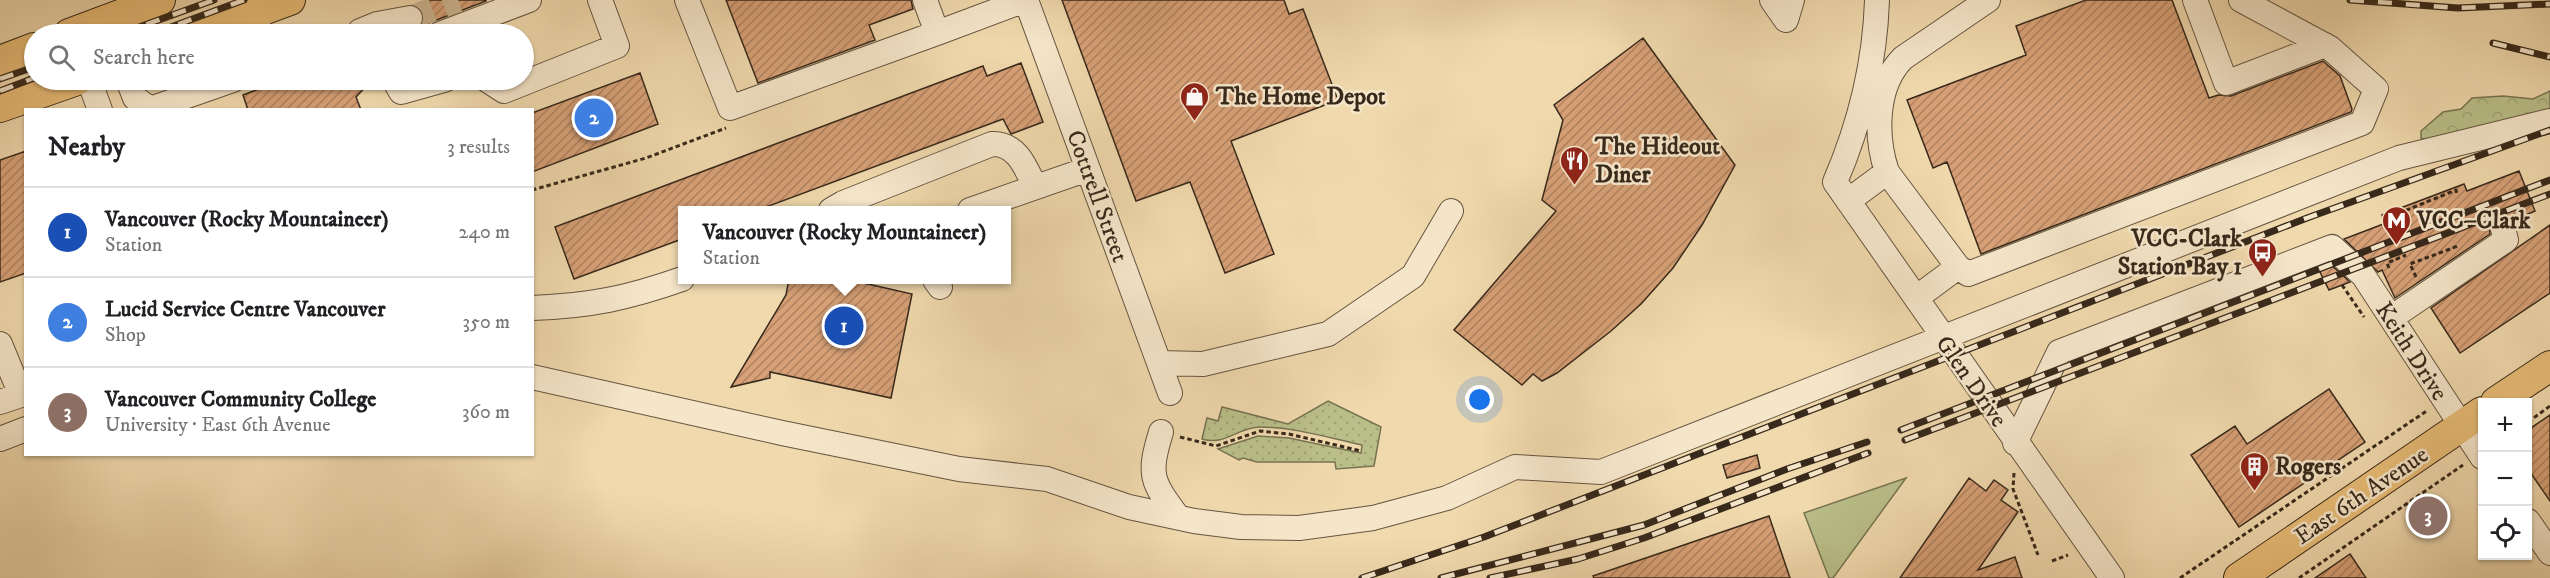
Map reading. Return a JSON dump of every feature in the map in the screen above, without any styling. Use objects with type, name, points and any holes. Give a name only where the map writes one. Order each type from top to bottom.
[{"type":"main road","points":[[95,24],[159,0]]},
{"type":"main road","points":[[229,24],[255,16],[290,0]]},
{"type":"main road","points":[[0,61],[24,52]]},
{"type":"main road","points":[[0,107],[48,90]]},
{"type":"main road","points":[[2502,398],[2550,366]]},
{"type":"main road","name":"East 6th Avenue","points":[[2239,578],[2472,419]]},
{"type":"street","points":[[469,24],[529,0]]},
{"type":"street","points":[[500,13],[517,14],[548,0]]},
{"type":"street","points":[[534,79],[617,46],[600,0]]},
{"type":"street","points":[[687,0],[730,108],[1025,0]]},
{"type":"street","points":[[926,0],[937,33]]},
{"type":"street","name":"Cottrell Street","points":[[1025,0],[1170,393]]},
{"type":"street","points":[[1772,0],[1786,20],[1792,0]]},
{"type":"street","points":[[1841,192],[1849,150],[1868,77],[1878,0]]},
{"type":"street","points":[[1988,0],[1903,58],[1892,68],[1878,130],[1880,151],[1887,172],[1958,267],[1968,274],[2362,123],[2376,89],[2325,45],[2241,0]]},
{"type":"street","points":[[2195,0],[2226,83],[2325,45]]},
{"type":"street","points":[[378,24],[410,18]]},
{"type":"street","points":[[92,90],[98,108]]},
{"type":"street","points":[[132,90],[135,98],[148,108]]},
{"type":"street","points":[[157,108],[206,90]]},
{"type":"street","points":[[534,377],[782,433],[959,469],[1047,480],[1129,507],[1178,517],[1241,527],[1299,528],[1373,518],[1447,498],[1515,467],[1601,471],[2399,158],[2550,121]]},
{"type":"street","points":[[837,206],[993,144],[1000,144],[1018,155],[1035,187]]},
{"type":"street","points":[[981,206],[1088,169]]},
{"type":"street","points":[[1841,192],[1887,172]]},
{"type":"street","name":"Glen Drive","points":[[1841,192],[2015,443],[2112,578]]},
{"type":"street","points":[[1159,363],[1203,364],[1328,334],[1413,276],[1451,211]]},
{"type":"street","points":[[2391,318],[2506,240],[2503,229]]},
{"type":"street","name":"Keith Drive","points":[[2015,443],[2059,352],[2332,248],[2363,275],[2391,318],[2472,419],[2475,460]]},
{"type":"street","points":[[1916,298],[1958,267]]},
{"type":"street","points":[[534,308],[577,307],[632,297],[678,280]]},
{"type":"street","points":[[0,344],[20,378],[21,395],[0,402]]},
{"type":"street","points":[[0,439],[24,430]]},
{"type":"street","points":[[1161,432],[1152,463],[1153,475],[1161,495],[1178,517]]},
{"type":"street","points":[[2532,527],[2550,553]]},
{"type":"path","points":[[2392,216],[2457,192]]},
{"type":"path","points":[[2389,267],[2387,263],[2406,255]]},
{"type":"path","points":[[2339,282],[2366,320]]},
{"type":"path","points":[[2180,578],[2427,410],[2421,401]]},
{"type":"path","points":[[2532,419],[2550,406]]},
{"type":"path","points":[[1161,432],[1216,446],[1251,433],[1270,432],[1339,444],[1361,451]]},
{"type":"path","points":[[2299,578],[2475,460]]},
{"type":"path","points":[[2014,472],[2013,489],[2038,555]]},
{"type":"path","points":[[2052,561],[2068,555]]},
{"type":"green space","points":[[2550,91],[2550,116],[2430,142],[2421,138],[2421,131],[2443,112],[2461,109],[2472,98],[2503,96],[2533,99]]},
{"type":"green space","points":[[1328,401],[1381,427],[1374,466],[1336,469],[1335,462],[1257,462],[1243,458],[1239,460],[1218,449],[1258,436],[1289,438],[1361,453],[1362,445],[1286,429],[1260,427],[1218,440],[1202,439],[1207,418],[1218,421],[1222,407],[1288,424]]},
{"type":"green space","points":[[1906,478],[1833,578],[1829,578],[1804,513]]},
{"type":"building","points":[[429,0],[486,0],[426,24],[422,24],[424,15],[416,5]]},
{"type":"building","points":[[726,0],[911,0],[913,9],[869,25],[875,40],[758,83]]},
{"type":"building","name":"The Home Depot","points":[[1062,0],[1284,0],[1289,14],[1303,9],[1338,100],[1231,141],[1274,254],[1225,273],[1190,182],[1136,201]]},
{"type":"building","points":[[2086,0],[2172,0],[2209,98],[2218,95],[2231,96],[2323,61],[2340,76],[2352,109],[2351,112],[1981,254],[1947,162],[1933,168],[1907,100],[2026,55],[2016,26]]},
{"type":"building","points":[[1643,38],[1735,165],[1702,225],[1673,268],[1641,304],[1611,331],[1557,373],[1542,381],[1533,374],[1522,385],[1454,330],[1556,211],[1542,200],[1563,120],[1554,105]]},
{"type":"building","points":[[1021,63],[1043,122],[1011,134],[1003,119],[769,206],[678,206],[678,240],[574,279],[555,227],[983,66],[987,76]]},
{"type":"building","points":[[640,73],[658,124],[534,171],[534,112]]},
{"type":"building","points":[[256,90],[363,90],[356,97],[360,108],[247,108],[243,95]]},
{"type":"building","points":[[24,152],[24,274],[0,282],[0,160]]},
{"type":"building","points":[[2519,171],[2535,211],[2514,220],[2506,215],[2493,219],[2489,226],[2490,234],[2395,298],[2382,270],[2378,272],[2344,239],[2386,223],[2382,215],[2464,184],[2467,191]]},
{"type":"building","points":[[2550,225],[2550,293],[2460,353],[2431,308]]},
{"type":"building","points":[[2329,263],[2350,282],[2329,290],[2318,268]]},
{"type":"building","points":[[788,284],[868,284],[912,294],[891,398],[770,372],[770,378],[731,387],[786,295]]},
{"type":"building","name":"Rogers","points":[[2329,389],[2365,442],[2239,527],[2191,455],[2235,426],[2247,444]]},
{"type":"building","points":[[2550,415],[2550,501],[2532,475],[2532,427]]},
{"type":"building","points":[[1757,455],[1760,468],[1727,478],[1723,465]]},
{"type":"building","points":[[1969,478],[1986,491],[1994,480],[2008,490],[2001,500],[2018,512],[1978,570],[2015,557],[2022,578],[1900,578]]},
{"type":"building","points":[[1769,516],[1790,578],[1594,578],[1593,576]]},
{"type":"building","points":[[2350,554],[2366,578],[2315,578]]},
{"type":"tunnel","points":[[410,18],[458,0]]},
{"type":"railway","points":[[148,24],[214,0]]},
{"type":"railway","points":[[179,24],[244,0]]},
{"type":"railway","points":[[2350,0],[2458,8],[2550,4]]},
{"type":"railway","points":[[2493,43],[2550,57]]},
{"type":"railway","points":[[0,79],[24,71]]},
{"type":"railway","points":[[0,91],[24,82]]},
{"type":"railway","points":[[1362,578],[1484,537],[2307,218],[2550,130]]},
{"type":"railway","points":[[1901,430],[2550,180]]},
{"type":"railway","points":[[1905,440],[2550,194]]},
{"type":"railway","points":[[1441,578],[1644,525],[1787,469],[1867,442]]},
{"type":"railway","points":[[1490,578],[1578,559],[1644,538],[1868,453]]},
{"type":"place","name":"Lucid Service Centre Vancouver","points":[[594,118]]},
{"type":"place","name":"The Home Depot","points":[[1195,122]]},
{"type":"place","name":"The Hideout Diner","points":[[1574,186]]},
{"type":"place","name":"VCC–Clark","points":[[2396,246]]},
{"type":"place","name":"VCC-Clark Station Bay 1","points":[[2263,278]]},
{"type":"place","name":"Vancouver (Rocky Mountaineer)","points":[[844,326]]},
{"type":"place","name":"Rogers","points":[[2254,492]]},
{"type":"place","name":"Vancouver Community College","points":[[2428,516]]}]
